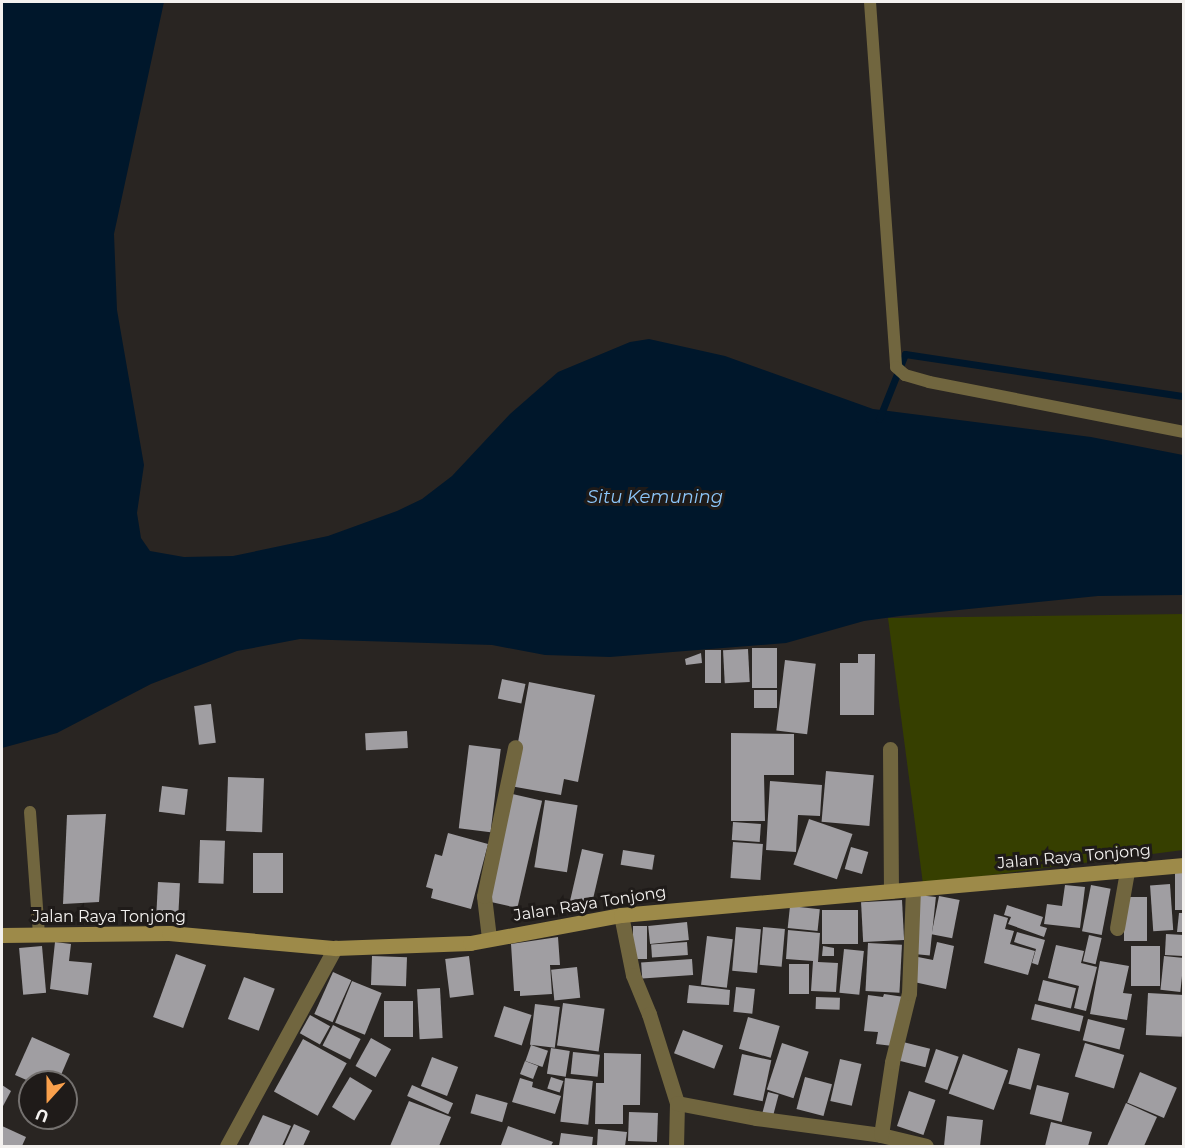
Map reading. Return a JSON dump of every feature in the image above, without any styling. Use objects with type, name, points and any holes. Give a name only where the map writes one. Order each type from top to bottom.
[{"type":"main road","name":"Jalan Raya Tonjong","points":[[2,935],[169,933],[335,948],[470,943],[621,915],[1184,865]]},
{"type":"street","points":[[489,938],[484,896],[515,747]]},
{"type":"street","points":[[890,749],[891,891]]},
{"type":"street","points":[[1117,928],[1127,871]]},
{"type":"street","points":[[881,1135],[894,1055],[909,993],[913,890]]},
{"type":"street","points":[[621,915],[633,975],[650,1014],[677,1103],[676,1146]]},
{"type":"street","points":[[227,1146],[335,948]]},
{"type":"street","points":[[677,1103],[756,1119],[881,1135],[926,1146]]},
{"type":"lane","points":[[870,2],[892,345],[896,368],[905,375],[929,382],[1184,432]]},
{"type":"lane","points":[[30,812],[39,934]]},
{"type":"green space","points":[[1183,614],[1183,850],[923,884],[888,618]]},
{"type":"water","name":"Situ Kemuning","points":[[2,2],[164,2],[114,234],[117,310],[144,465],[137,513],[141,538],[150,551],[184,557],[233,556],[328,536],[397,511],[422,499],[452,476],[510,414],[558,372],[630,342],[649,339],[725,356],[873,409],[1091,437],[1183,455],[1183,595],[1098,596],[900,616],[864,621],[786,643],[610,657],[545,655],[492,645],[300,639],[237,651],[151,684],[57,733],[2,748]]},
{"type":"building","points":[[752,648],[777,648],[777,688],[752,688]]},
{"type":"building","points":[[748,649],[750,682],[725,683],[723,650]]},
{"type":"building","points":[[705,650],[721,650],[721,683],[705,683]]},
{"type":"building","points":[[701,653],[702,663],[686,665],[685,659]]},
{"type":"building","points":[[858,654],[875,654],[874,715],[840,715],[840,663],[858,663]]},
{"type":"building","points":[[785,660],[816,664],[807,734],[776,730]]},
{"type":"building","points":[[502,679],[525,684],[521,704],[498,699]]},
{"type":"building","points":[[529,682],[595,695],[578,782],[564,779],[561,795],[510,786]]},
{"type":"building","points":[[754,690],[777,690],[777,708],[754,708]]},
{"type":"building","points":[[211,704],[216,743],[199,745],[194,706]]},
{"type":"building","points":[[407,731],[408,748],[366,750],[365,733]]},
{"type":"building","points":[[731,733],[794,734],[794,775],[764,775],[765,821],[731,821]]},
{"type":"building","points":[[469,745],[501,749],[491,832],[459,828]]},
{"type":"building","points":[[826,771],[874,775],[869,826],[822,822]]},
{"type":"building","points":[[228,777],[264,778],[262,832],[226,831]]},
{"type":"building","points":[[770,781],[822,785],[820,816],[798,815],[796,852],[766,850]]},
{"type":"building","points":[[162,786],[188,789],[185,815],[159,812]]},
{"type":"building","points":[[508,793],[542,801],[517,908],[483,900]]},
{"type":"building","points":[[545,800],[578,805],[567,872],[534,867]]},
{"type":"building","points":[[106,814],[99,902],[63,904],[67,815]]},
{"type":"building","points":[[809,819],[852,834],[837,879],[793,864]]},
{"type":"building","points":[[733,822],[761,824],[760,842],[732,840]]},
{"type":"building","points":[[448,833],[488,844],[471,909],[431,898],[433,889],[426,887],[435,854],[442,856]]},
{"type":"building","points":[[200,840],[225,841],[223,884],[198,883]]},
{"type":"building","points":[[733,842],[763,844],[760,880],[730,878]]},
{"type":"building","points":[[851,847],[868,852],[862,874],[845,869]]},
{"type":"building","points":[[582,849],[603,854],[592,906],[570,901]]},
{"type":"building","points":[[623,850],[655,855],[652,870],[621,865]]},
{"type":"building","points":[[253,853],[283,853],[283,893],[253,893]]},
{"type":"building","points":[[1175,872],[1184,872],[1184,910],[1175,910]]},
{"type":"building","points":[[158,882],[180,883],[178,917],[156,916]]},
{"type":"building","points":[[1170,884],[1173,930],[1153,931],[1150,885]]},
{"type":"building","points":[[1065,885],[1085,887],[1080,928],[1044,924],[1047,904],[1062,906]]},
{"type":"building","points":[[1091,885],[1111,889],[1102,935],[1082,931]]},
{"type":"building","points":[[918,895],[936,897],[930,956],[912,954]]},
{"type":"building","points":[[939,896],[960,900],[952,938],[932,934]]},
{"type":"building","points":[[1124,897],[1147,897],[1147,941],[1124,941]]},
{"type":"building","points":[[902,900],[904,940],[863,942],[861,902]]},
{"type":"building","points":[[1007,905],[1043,917],[1040,926],[1047,928],[1044,937],[1008,924],[1011,917],[1004,915]]},
{"type":"building","points":[[790,906],[820,909],[818,931],[788,928]]},
{"type":"building","points":[[822,910],[858,910],[858,944],[822,944]]},
{"type":"building","points":[[1179,913],[1184,913],[1184,932],[1177,932]]},
{"type":"building","points":[[994,914],[1008,918],[1005,929],[1014,931],[1010,944],[1035,951],[1028,975],[984,963]]},
{"type":"building","points":[[687,922],[689,940],[650,944],[648,926]]},
{"type":"building","points":[[633,926],[647,926],[647,959],[633,959]]},
{"type":"building","points":[[736,927],[761,929],[757,973],[732,971]]},
{"type":"building","points":[[763,927],[785,929],[782,967],[760,965]]},
{"type":"building","points":[[788,930],[820,933],[818,962],[838,963],[836,992],[811,991],[813,961],[786,959]]},
{"type":"building","points":[[1017,932],[1045,940],[1038,965],[1032,963],[1036,949],[1014,942]]},
{"type":"building","points":[[1166,934],[1184,935],[1183,956],[1165,955]]},
{"type":"building","points":[[1089,935],[1102,938],[1096,964],[1083,961]]},
{"type":"building","points":[[707,936],[733,939],[727,988],[701,985]]},
{"type":"building","points":[[558,937],[560,965],[550,965],[552,994],[520,996],[520,991],[514,991],[511,944]]},
{"type":"building","points":[[55,942],[71,944],[69,961],[92,963],[88,995],[50,989]]},
{"type":"building","points":[[687,942],[688,955],[652,957],[651,945]]},
{"type":"building","points":[[937,942],[954,946],[946,989],[914,982],[918,957],[933,960]]},
{"type":"building","points":[[868,943],[902,945],[899,993],[865,991]]},
{"type":"building","points":[[1056,945],[1084,951],[1081,963],[1097,967],[1086,1011],[1074,1008],[1079,986],[1048,978]]},
{"type":"building","points":[[42,946],[46,993],[23,995],[19,948]]},
{"type":"building","points":[[823,946],[834,948],[834,956],[822,956]]},
{"type":"building","points":[[1131,946],[1160,946],[1160,986],[1131,986]]},
{"type":"building","points":[[844,949],[864,951],[859,995],[839,993]]},
{"type":"building","points":[[176,954],[206,965],[183,1028],[153,1017]]},
{"type":"building","points":[[372,956],[407,957],[406,986],[371,985]]},
{"type":"building","points":[[469,956],[474,995],[450,998],[445,959]]},
{"type":"building","points":[[1164,956],[1184,958],[1180,992],[1160,990]]},
{"type":"building","points":[[692,959],[693,975],[642,979],[641,963]]},
{"type":"building","points":[[1100,961],[1129,966],[1123,993],[1132,994],[1127,1020],[1090,1014]]},
{"type":"building","points":[[789,964],[809,964],[809,994],[789,994]]},
{"type":"building","points":[[577,967],[580,998],[554,1001],[551,970]]},
{"type":"building","points":[[333,972],[351,980],[333,1022],[314,1014]]},
{"type":"building","points":[[244,977],[275,989],[259,1031],[228,1019]]},
{"type":"building","points":[[1043,980],[1076,988],[1071,1009],[1038,1000]]},
{"type":"building","points":[[352,981],[382,993],[365,1035],[335,1023]]},
{"type":"building","points":[[689,985],[730,990],[729,1005],[687,1003]]},
{"type":"building","points":[[736,987],[755,989],[752,1014],[733,1012]]},
{"type":"building","points":[[440,988],[443,1038],[420,1039],[417,989]]},
{"type":"building","points":[[1148,993],[1184,995],[1182,1037],[1146,1035]]},
{"type":"building","points":[[884,994],[904,997],[893,1046],[876,1044],[878,1032],[864,1031],[868,995],[883,997]]},
{"type":"building","points":[[816,997],[840,998],[840,1010],[816,1009]]},
{"type":"building","points":[[384,1001],[413,1001],[413,1037],[384,1037]]},
{"type":"building","points":[[563,1003],[605,1009],[599,1051],[557,1046]]},
{"type":"building","points":[[535,1004],[560,1007],[555,1048],[530,1045]]},
{"type":"building","points":[[1035,1004],[1084,1016],[1080,1032],[1031,1020]]},
{"type":"building","points":[[504,1006],[532,1015],[522,1045],[494,1036]]},
{"type":"building","points":[[310,1015],[330,1026],[320,1045],[300,1033]]},
{"type":"building","points":[[748,1017],[780,1026],[771,1058],[739,1049]]},
{"type":"building","points":[[1088,1019],[1125,1028],[1120,1050],[1083,1040]]},
{"type":"building","points":[[333,1025],[361,1039],[350,1060],[323,1045]]},
{"type":"building","points":[[683,1030],[723,1045],[714,1069],[674,1053]]},
{"type":"building","points":[[32,1037],[70,1054],[63,1070],[18,1070],[18,1076],[15,1075]]},
{"type":"building","points":[[371,1038],[391,1049],[376,1077],[355,1066]]},
{"type":"building","points":[[303,1039],[347,1063],[318,1116],[274,1091]]},
{"type":"building","points":[[899,1041],[930,1049],[925,1067],[894,1059]]},
{"type":"building","points":[[782,1043],[809,1052],[793,1098],[767,1090]]},
{"type":"building","points":[[1085,1043],[1124,1055],[1114,1088],[1075,1076]]},
{"type":"building","points":[[531,1045],[548,1051],[542,1067],[525,1061]]},
{"type":"building","points":[[551,1048],[570,1051],[566,1077],[547,1074]]},
{"type":"building","points":[[1018,1048],[1040,1054],[1031,1090],[1008,1084]]},
{"type":"building","points":[[936,1049],[959,1057],[947,1090],[925,1082]]},
{"type":"building","points":[[573,1052],[600,1055],[598,1077],[571,1074]]},
{"type":"building","points":[[604,1053],[641,1054],[640,1105],[623,1105],[623,1124],[595,1124],[596,1083],[604,1083]]},
{"type":"building","points":[[742,1054],[771,1060],[763,1101],[733,1095]]},
{"type":"building","points":[[963,1054],[1008,1070],[994,1110],[949,1093]]},
{"type":"building","points":[[432,1057],[458,1067],[447,1096],[421,1086]]},
{"type":"building","points":[[840,1059],[861,1064],[852,1106],[830,1101]]},
{"type":"building","points":[[525,1061],[538,1066],[533,1079],[520,1074]]},
{"type":"building","points":[[1140,1072],[1177,1088],[1164,1118],[1127,1102]]},
{"type":"building","points":[[350,1077],[372,1090],[354,1120],[332,1107]]},
{"type":"building","points":[[551,1077],[563,1081],[560,1092],[547,1088]]},
{"type":"building","points":[[805,1077],[832,1084],[824,1116],[796,1109]]},
{"type":"building","points":[[520,1078],[533,1082],[532,1087],[561,1096],[555,1114],[512,1102]]},
{"type":"building","points":[[565,1078],[593,1081],[588,1125],[560,1122]]},
{"type":"building","points":[[2,1085],[11,1091],[2,1108]]},
{"type":"building","points":[[412,1085],[453,1103],[448,1114],[407,1096]]},
{"type":"building","points":[[1037,1085],[1069,1093],[1062,1122],[1030,1114]]},
{"type":"building","points":[[909,1091],[935,1100],[923,1135],[897,1126]]},
{"type":"building","points":[[768,1092],[779,1095],[773,1115],[763,1112]]},
{"type":"building","points":[[476,1094],[508,1103],[502,1122],[470,1113]]},
{"type":"building","points":[[409,1101],[451,1117],[439,1146],[390,1146]]},
{"type":"building","points":[[1126,1103],[1157,1117],[1144,1146],[1107,1146]]},
{"type":"building","points":[[629,1112],[658,1113],[657,1142],[628,1141]]},
{"type":"building","points":[[263,1115],[291,1126],[282,1146],[248,1146]]},
{"type":"building","points":[[947,1116],[983,1120],[980,1146],[944,1146]]},
{"type":"building","points":[[1051,1122],[1092,1132],[1088,1146],[1045,1146]]},
{"type":"building","points":[[294,1124],[310,1131],[303,1146],[284,1146]]},
{"type":"building","points":[[2,1126],[26,1137],[22,1146],[2,1146]]},
{"type":"building","points":[[508,1126],[553,1142],[551,1146],[501,1145]]},
{"type":"building","points":[[598,1129],[627,1132],[625,1146],[597,1146]]},
{"type":"building","points":[[561,1133],[593,1137],[592,1146],[559,1146]]},
{"type":"waterway","points":[[879,419],[905,354],[1184,396]]}]
